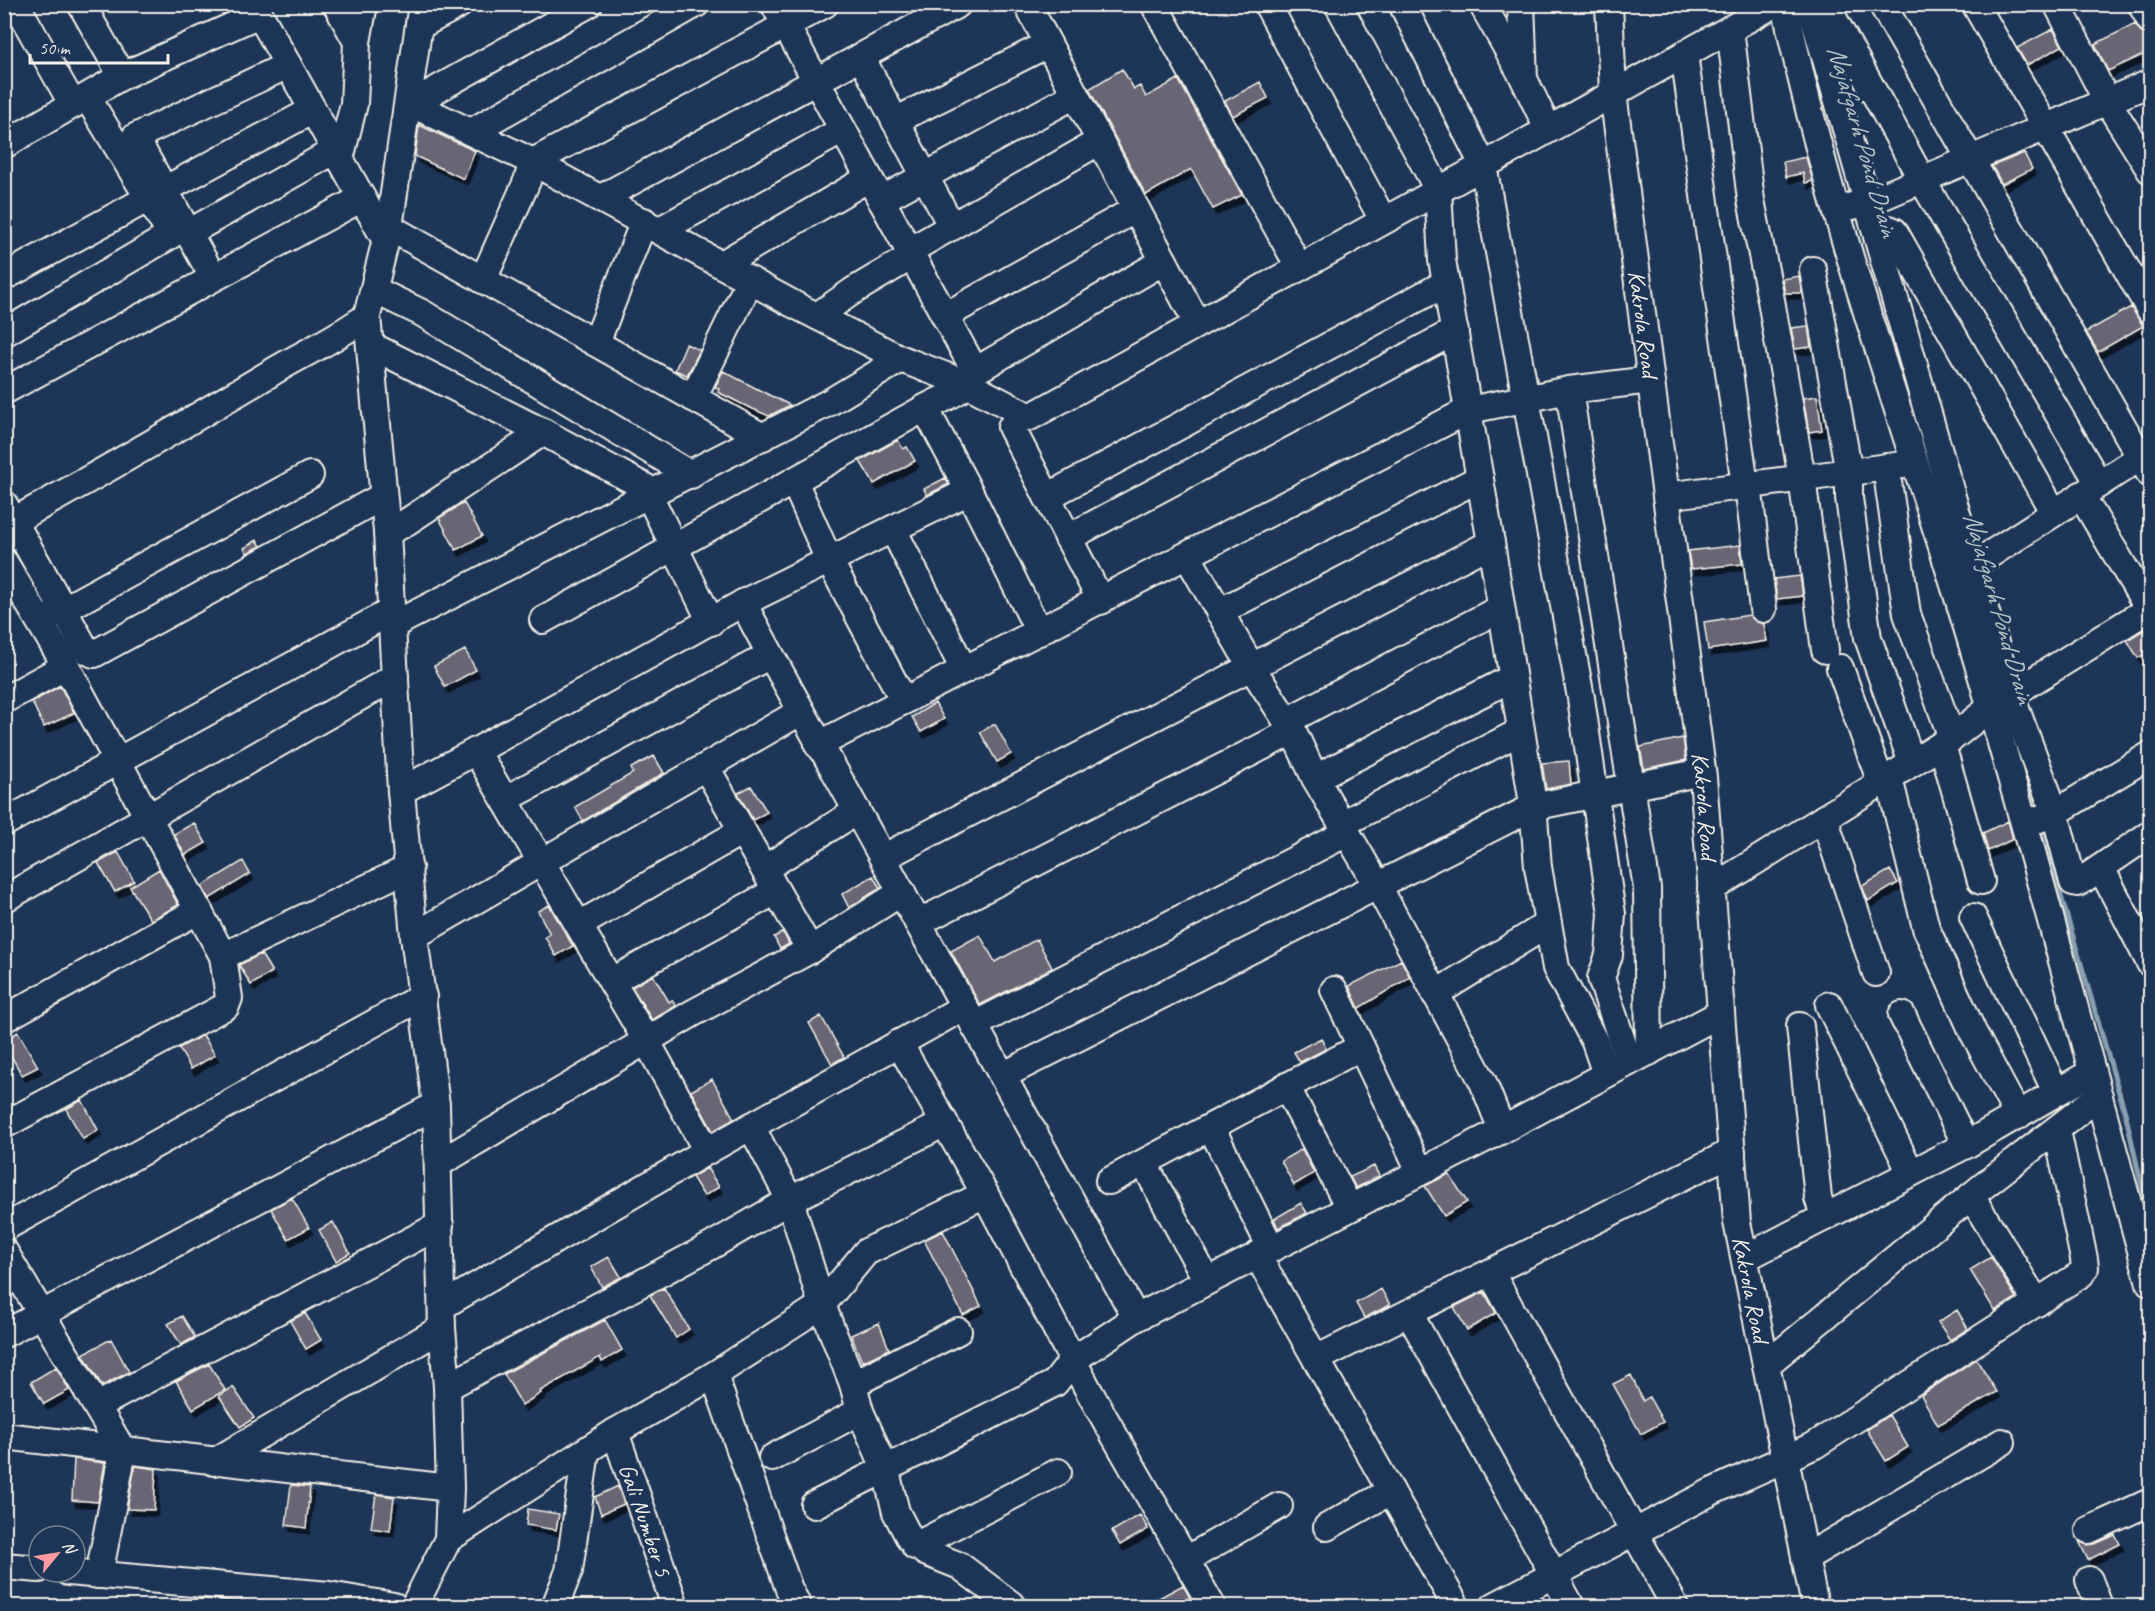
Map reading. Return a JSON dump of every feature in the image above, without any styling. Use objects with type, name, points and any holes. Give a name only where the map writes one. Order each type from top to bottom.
[{"type":"street","points":[[16,4],[80,101],[188,232],[213,278]]},
{"type":"street","points":[[336,4],[357,42]]},
{"type":"street","points":[[188,232],[338,154],[354,104],[357,42],[364,4]]},
{"type":"street","points":[[414,1606],[448,1539],[450,1488],[447,1387],[442,1317],[436,1105],[414,936],[401,791],[387,532],[367,316],[388,234],[410,103],[421,15],[460,4]]},
{"type":"street","points":[[410,103],[589,4]]},
{"type":"street","points":[[471,132],[696,4]]},
{"type":"street","points":[[483,280],[527,181],[533,162],[780,15],[825,4]]},
{"type":"street","points":[[602,198],[958,4]]},
{"type":"street","points":[[1026,4],[1197,323]]},
{"type":"street","points":[[1154,4],[1299,267]]},
{"type":"street","points":[[1267,4],[1383,220]]},
{"type":"street","points":[[1338,4],[1438,190],[1446,283],[1491,543],[1533,807],[1538,867],[1556,968],[1595,1042],[1606,1074]]},
{"type":"street","points":[[1402,4],[1482,165],[1581,698],[1612,914],[1608,955],[1601,974],[1639,1057]]},
{"type":"street","points":[[1482,4],[1524,78],[1548,129]]},
{"type":"street","points":[[1521,4],[1524,78]]},
{"type":"street","name":"Kakrola Road","points":[[1609,4],[1613,93],[1702,772],[1737,1222],[1815,1606]]},
{"type":"street","points":[[410,103],[533,162],[901,359],[971,378],[1030,417],[1775,4]]},
{"type":"street","points":[[1785,4],[1799,74],[1853,206],[1877,236],[1930,461],[1972,566],[2002,701],[2039,819],[2074,883],[2102,868],[2151,834]]},
{"type":"street","points":[[1810,4],[1853,206],[2039,819],[2092,1072],[2151,1283]]},
{"type":"street","points":[[1711,889],[1947,742],[2002,701],[2150,610],[2090,490],[1830,12],[1822,4]]},
{"type":"street","points":[[1882,4],[1969,159],[2148,461],[2090,490],[1972,566]]},
{"type":"street","points":[[1975,4],[2151,310]]},
{"type":"street","points":[[2057,4],[2107,101],[2151,171]]},
{"type":"street","points":[[2141,4],[2151,20]]},
{"type":"street","points":[[83,5],[122,76]]},
{"type":"street","points":[[4,145],[122,76],[256,9],[362,198],[388,234],[483,280],[764,437]]},
{"type":"street","points":[[780,15],[945,315],[971,378]]},
{"type":"street","points":[[1730,29],[1751,200],[1771,300],[1832,659],[1885,780],[1926,928],[1973,1032],[2018,1116]]},
{"type":"street","points":[[895,121],[1048,44]]},
{"type":"street","points":[[1684,54],[1763,609]]},
{"type":"street","points":[[861,57],[952,226]]},
{"type":"street","points":[[4,333],[170,237],[170,231],[135,137],[288,65]]},
{"type":"street","points":[[1853,206],[1922,180],[2151,83]]},
{"type":"street","points":[[722,264],[875,189],[925,176],[1075,95]]},
{"type":"street","points":[[4,277],[313,110]]},
{"type":"street","points":[[596,343],[652,225],[843,130]]},
{"type":"street","points":[[817,316],[952,226],[1100,141]]},
{"type":"street","points":[[4,391],[362,198]]},
{"type":"street","points":[[945,315],[1136,209]]},
{"type":"street","points":[[1877,236],[1889,229],[1894,231],[2054,513]]},
{"type":"street","points":[[543,620],[925,408],[1164,261]]},
{"type":"street","points":[[1813,270],[1849,473],[1848,498],[1868,638],[1912,763]]},
{"type":"street","points":[[693,398],[750,280]]},
{"type":"street","points":[[1047,497],[1446,283]]},
{"type":"street","points":[[374,290],[422,313],[690,475]]},
{"type":"street","points":[[367,316],[336,339],[8,517],[86,650],[94,654],[383,496]]},
{"type":"street","points":[[1068,538],[1455,331]]},
{"type":"street","points":[[370,345],[543,432],[641,485],[650,496],[711,622]]},
{"type":"street","points":[[4,823],[117,760],[392,618],[650,496],[831,402],[901,359]]},
{"type":"street","points":[[818,745],[1188,557],[1469,410],[1569,390],[1650,380]]},
{"type":"street","points":[[1569,390],[1647,888],[1639,1057]]},
{"type":"street","points":[[925,408],[1039,632]]},
{"type":"street","points":[[1011,427],[1101,601]]},
{"type":"street","points":[[387,532],[402,525],[543,432]]},
{"type":"street","points":[[1666,496],[1930,461]]},
{"type":"street","points":[[1886,467],[1906,614],[1947,742],[1981,881]]},
{"type":"street","points":[[40,622],[310,475]]},
{"type":"street","points":[[1220,612],[1480,478]]},
{"type":"street","points":[[794,481],[829,561],[904,701]]},
{"type":"street","points":[[401,791],[743,603],[969,491]]},
{"type":"street","points":[[892,529],[964,670]]},
{"type":"street","points":[[884,856],[1491,543]]},
{"type":"street","points":[[1188,557],[1252,668],[1290,726],[1315,778],[1378,886],[1483,1082],[1502,1130]]},
{"type":"street","points":[[4,562],[11,589],[40,622],[66,666],[223,956],[229,998],[226,1006],[4,1125]]},
{"type":"street","points":[[743,603],[818,745],[884,856],[918,923],[1136,1318]]},
{"type":"street","points":[[918,923],[1290,726],[1501,608]]},
{"type":"street","points":[[506,799],[770,655]]},
{"type":"street","points":[[4,700],[66,666]]},
{"type":"street","points":[[4,899],[394,677]]},
{"type":"street","points":[[1315,778],[1512,678]]},
{"type":"street","points":[[414,936],[800,712]]},
{"type":"street","points":[[214,1462],[707,1150],[899,1043],[969,1016],[1345,828],[1521,731]]},
{"type":"street","points":[[476,751],[612,981],[707,1150]]},
{"type":"street","points":[[2039,819],[2151,755]]},
{"type":"street","points":[[706,767],[810,950]]},
{"type":"street","points":[[1002,1076],[1533,807],[1702,772]]},
{"type":"street","points":[[764,869],[857,811]]},
{"type":"street","points":[[1824,818],[1876,973]]},
{"type":"street","points":[[579,925],[742,831]]},
{"type":"street","points":[[223,956],[409,868]]},
{"type":"street","points":[[2102,868],[2151,963]]},
{"type":"street","points":[[612,981],[776,891]]},
{"type":"street","points":[[438,1164],[646,1040],[810,950],[902,892]]},
{"type":"street","points":[[4,1019],[199,910]]},
{"type":"street","points":[[1973,916],[2056,1092]]},
{"type":"street","points":[[1435,994],[1548,924]]},
{"type":"street","points":[[1334,990],[1420,1171]]},
{"type":"street","points":[[4,1228],[423,996]]},
{"type":"street","points":[[1829,1005],[1911,1173]]},
{"type":"street","points":[[814,1505],[1055,1383],[1073,1360],[1136,1318],[1348,1207],[1502,1130],[1721,1013]]},
{"type":"street","points":[[1902,1015],[1966,1145]]},
{"type":"street","points":[[1800,1026],[1818,1198],[1825,1217]]},
{"type":"street","points":[[899,1043],[985,1194],[1073,1360],[1212,1606]]},
{"type":"street","points":[[1109,1181],[1361,1047]]},
{"type":"street","points":[[1745,1258],[1966,1145],[2092,1072]]},
{"type":"street","points":[[1286,1086],[1348,1207]]},
{"type":"street","points":[[1766,1365],[1971,1196],[2099,1096]]},
{"type":"street","points":[[4,1334],[436,1105]]},
{"type":"street","points":[[447,1387],[643,1284],[790,1200],[931,1130],[944,1121]]},
{"type":"street","points":[[751,1126],[790,1200],[822,1305],[853,1384],[860,1411],[885,1468],[896,1512],[915,1546],[960,1566],[1013,1606]]},
{"type":"street","points":[[1210,1127],[1264,1252],[1316,1359],[1456,1606]]},
{"type":"street","points":[[1494,1606],[1634,1532],[1815,1444],[2081,1274],[2085,1268],[2057,1130]]},
{"type":"street","points":[[1316,1359],[1732,1152]]},
{"type":"street","points":[[1144,1162],[1207,1281]]},
{"type":"street","points":[[448,1539],[615,1432],[714,1375],[822,1305],[866,1252],[985,1194]]},
{"type":"street","points":[[1971,1196],[2037,1304]]},
{"type":"street","points":[[96,1406],[440,1225]]},
{"type":"street","points":[[4,1251],[123,1451],[99,1575]]},
{"type":"street","points":[[1491,1273],[1675,1606]]},
{"type":"street","points":[[1409,1313],[1571,1606]]},
{"type":"street","points":[[853,1384],[958,1331]]},
{"type":"street","points":[[714,1375],[789,1589],[798,1606]]},
{"type":"street","points":[[772,1458],[860,1411]]},
{"type":"street","name":"Gali Number 5","points":[[615,1432],[675,1606]]},
{"type":"street","points":[[4,1436],[450,1488]]},
{"type":"street","points":[[1805,1558],[2002,1442]]},
{"type":"street","points":[[555,1606],[569,1571],[586,1451]]},
{"type":"street","points":[[915,1546],[1058,1472]]},
{"type":"street","points":[[1327,1527],[1391,1491]]},
{"type":"street","points":[[2089,1530],[2151,1502]]},
{"type":"street","points":[[1185,1560],[1280,1506]]},
{"type":"street","points":[[4,1566],[27,1568]]},
{"type":"street","points":[[87,1574],[240,1597],[394,1606]]},
{"type":"street","points":[[2089,1580],[2099,1606]]},
{"type":"building","points":[[2135,24],[2142,33],[2151,35],[2151,51],[2108,71],[2095,44]]},
{"type":"building","points":[[2053,29],[2062,46],[2027,65],[2017,48]]},
{"type":"building","points":[[1122,69],[1134,89],[1140,86],[1146,97],[1178,79],[1242,195],[1213,209],[1191,169],[1146,195],[1089,89]]},
{"type":"building","points":[[1260,82],[1268,98],[1233,116],[1225,101]]},
{"type":"building","points":[[419,125],[475,151],[464,179],[415,156]]},
{"type":"building","points":[[2024,153],[2032,169],[2002,184],[1992,166]]},
{"type":"building","points":[[1806,157],[1813,181],[1805,183],[1803,173],[1786,177],[1783,162]]},
{"type":"building","points":[[1799,276],[1802,293],[1785,293],[1782,279]]},
{"type":"building","points":[[2131,307],[2143,326],[2098,352],[2086,332]]},
{"type":"building","points":[[1808,326],[1811,347],[1795,349],[1791,328]]},
{"type":"building","points":[[686,344],[700,350],[687,375],[675,370]]},
{"type":"building","points":[[723,371],[790,405],[769,416],[718,392],[719,389],[715,387]]},
{"type":"building","points":[[1817,396],[1822,430],[1809,432],[1803,398]]},
{"type":"building","points":[[898,440],[903,449],[907,447],[915,461],[874,484],[860,461]]},
{"type":"building","points":[[945,478],[949,484],[927,495],[924,489]]},
{"type":"building","points":[[464,503],[482,536],[456,550],[439,518]]},
{"type":"building","points":[[257,540],[261,546],[247,553],[244,548]]},
{"type":"building","points":[[1740,545],[1742,564],[1691,569],[1688,551]]},
{"type":"building","points":[[1800,576],[1803,596],[1777,599],[1774,579]]},
{"type":"building","points":[[1750,615],[1757,622],[1764,624],[1767,641],[1708,650],[1704,622]]},
{"type":"building","points":[[2150,626],[2151,651],[2138,658],[2127,640]]},
{"type":"building","points":[[465,650],[476,670],[445,687],[434,666]]},
{"type":"building","points":[[60,686],[74,713],[44,727],[32,702]]},
{"type":"building","points":[[935,703],[944,719],[921,732],[912,717]]},
{"type":"building","points":[[995,724],[1011,754],[997,762],[980,732]]},
{"type":"building","points":[[1683,738],[1686,760],[1644,769],[1640,747]]},
{"type":"building","points":[[654,756],[664,773],[583,821],[575,807],[633,773],[631,768]]},
{"type":"building","points":[[1569,761],[1571,784],[1546,789],[1542,763]]},
{"type":"building","points":[[751,786],[767,812],[753,820],[738,793]]},
{"type":"building","points":[[2008,821],[2013,839],[1988,851],[1983,833]]},
{"type":"building","points":[[194,823],[206,843],[185,855],[174,834]]},
{"type":"building","points":[[118,852],[134,881],[115,892],[98,863]]},
{"type":"building","points":[[243,861],[250,874],[209,899],[202,886]]},
{"type":"building","points":[[159,869],[178,905],[151,920],[130,887]]},
{"type":"building","points":[[1890,870],[1898,883],[1868,901],[1862,886]]},
{"type":"building","points":[[873,876],[880,888],[849,908],[842,894]]},
{"type":"building","points":[[549,905],[573,946],[556,956],[545,937],[550,934],[538,911]]},
{"type":"building","points":[[783,932],[789,944],[780,949],[774,937]]},
{"type":"building","points":[[980,935],[995,962],[1037,939],[1052,968],[980,1005],[951,951]]},
{"type":"building","points":[[261,954],[272,972],[251,985],[239,965]]},
{"type":"building","points":[[1401,960],[1410,977],[1359,1008],[1349,986]]},
{"type":"building","points":[[653,975],[669,1002],[672,1000],[676,1006],[652,1020],[632,987]]},
{"type":"building","points":[[821,1016],[844,1057],[832,1064],[809,1023]]},
{"type":"building","points":[[18,1032],[38,1067],[22,1075],[4,1043],[4,1040]]},
{"type":"building","points":[[203,1035],[215,1055],[191,1069],[179,1048]]},
{"type":"building","points":[[1321,1038],[1326,1049],[1300,1062],[1294,1052]]},
{"type":"building","points":[[712,1079],[734,1119],[713,1131],[691,1091]]},
{"type":"building","points":[[82,1100],[98,1130],[83,1139],[66,1109]]},
{"type":"building","points":[[1302,1149],[1314,1173],[1294,1185],[1281,1161]]},
{"type":"building","points":[[1374,1166],[1379,1176],[1356,1188],[1350,1177]]},
{"type":"building","points":[[707,1168],[719,1187],[704,1196],[692,1177]]},
{"type":"building","points":[[1449,1174],[1467,1202],[1444,1216],[1425,1186]]},
{"type":"building","points":[[292,1198],[309,1228],[288,1239],[271,1209]]},
{"type":"building","points":[[1301,1203],[1307,1213],[1278,1228],[1274,1219]]},
{"type":"building","points":[[333,1222],[350,1253],[336,1261],[319,1230]]},
{"type":"building","points":[[943,1231],[981,1306],[963,1315],[924,1240]]},
{"type":"building","points":[[609,1257],[621,1277],[602,1287],[591,1267]]},
{"type":"building","points":[[1991,1257],[2016,1298],[1995,1311],[1970,1270]]},
{"type":"building","points":[[664,1288],[689,1329],[676,1338],[650,1295]]},
{"type":"building","points":[[1381,1289],[1390,1305],[1364,1318],[1356,1303]]},
{"type":"building","points":[[1484,1292],[1496,1313],[1467,1330],[1454,1307]]},
{"type":"building","points":[[1957,1310],[1968,1329],[1950,1340],[1938,1322]]},
{"type":"building","points":[[305,1313],[321,1340],[306,1349],[290,1321]]},
{"type":"building","points":[[182,1316],[195,1337],[181,1345],[168,1324]]},
{"type":"building","points":[[605,1320],[622,1350],[602,1362],[600,1357],[540,1391],[541,1393],[522,1405],[504,1374]]},
{"type":"building","points":[[879,1323],[889,1349],[862,1362],[851,1335]]},
{"type":"building","points":[[111,1339],[129,1372],[102,1386],[83,1354]]},
{"type":"building","points":[[1976,1359],[1997,1392],[1938,1425],[1921,1395]]},
{"type":"building","points":[[209,1364],[225,1390],[193,1409],[176,1381]]},
{"type":"building","points":[[56,1367],[69,1390],[44,1404],[31,1382]]},
{"type":"building","points":[[1631,1375],[1643,1401],[1649,1397],[1663,1422],[1641,1434],[1613,1384]]},
{"type":"building","points":[[233,1387],[254,1418],[240,1427],[219,1396]]},
{"type":"building","points":[[1889,1415],[1908,1447],[1886,1461],[1867,1430]]},
{"type":"building","points":[[74,1459],[105,1463],[98,1502],[72,1500]]},
{"type":"building","points":[[135,1466],[156,1469],[154,1510],[127,1509]]},
{"type":"building","points":[[291,1485],[310,1487],[306,1528],[286,1525]]},
{"type":"building","points":[[618,1486],[624,1504],[601,1514],[595,1497]]},
{"type":"building","points":[[376,1494],[394,1497],[390,1531],[371,1528]]},
{"type":"building","points":[[528,1509],[559,1514],[556,1530],[526,1525]]},
{"type":"building","points":[[1140,1515],[1148,1529],[1120,1545],[1112,1531]]},
{"type":"building","points":[[2115,1535],[2120,1544],[2088,1560],[2079,1541],[2087,1545],[2095,1544]]},
{"type":"building","points":[[1183,1585],[1190,1598],[1174,1606],[1144,1606]]},
{"type":"waterway","name":"Najafgarh Pond Drain","points":[[2018,750],[2037,813]]},
{"type":"waterway","name":"Najafgarh Pond Drain","points":[[2040,825],[2126,1116],[2150,1223]]}]
